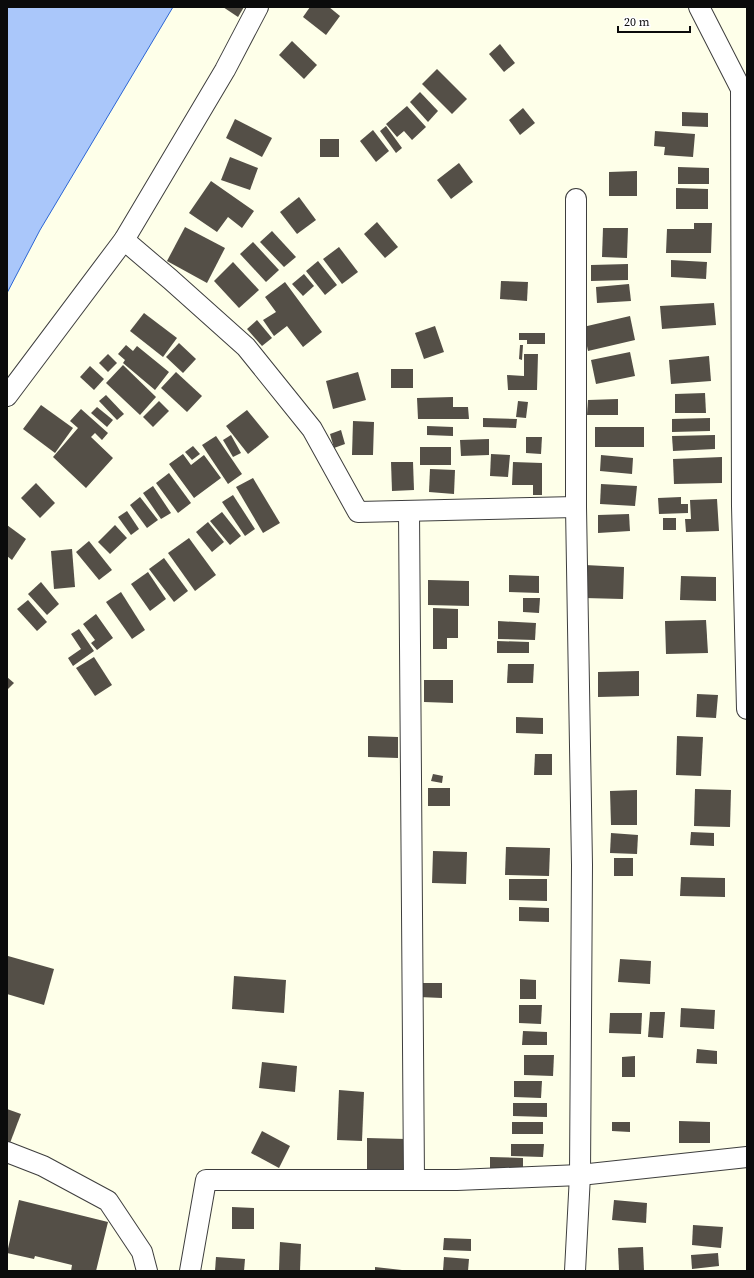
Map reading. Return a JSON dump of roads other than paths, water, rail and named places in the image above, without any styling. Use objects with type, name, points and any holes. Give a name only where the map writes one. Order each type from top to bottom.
[{"type":"street","points":[[7,396],[124,240],[225,70],[258,7]]},
{"type":"street","points":[[699,7],[741,89],[747,710]]},
{"type":"street","points":[[574,1271],[580,1175],[582,866],[576,507],[576,199]]},
{"type":"street","points":[[124,240],[246,347],[312,429],[358,512],[576,507]]},
{"type":"street","points":[[409,511],[414,1180]]},
{"type":"street","points":[[7,1152],[43,1166],[108,1201],[142,1252],[147,1271]]},
{"type":"street","points":[[190,1271],[206,1180],[456,1180],[580,1175],[747,1158]]},
{"type":"water","points":[[7,7],[173,7],[40,230],[7,293]]}]
